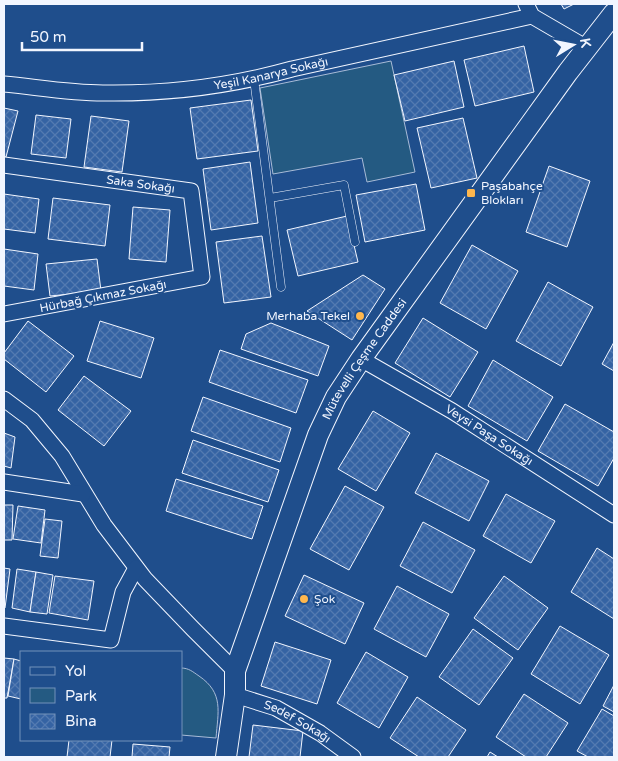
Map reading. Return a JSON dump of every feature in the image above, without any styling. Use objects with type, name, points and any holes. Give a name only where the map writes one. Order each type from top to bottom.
[{"type":"street","points":[[529,10],[587,48]]},
{"type":"street","name":"Yeşil Kanarya Sokağı","points":[[4,84],[101,93],[167,91],[254,79],[529,10]]},
{"type":"street","name":"Mütevelli Çeşme Caddesi","points":[[226,757],[235,695],[235,671],[318,435],[336,397],[361,359],[614,13]]},
{"type":"street","name":"Saka Sokağı","points":[[4,165],[191,191],[202,277]]},
{"type":"street","name":"Hürbağ Çıkmaz Sokağı","points":[[4,314],[202,277]]},
{"type":"street","name":"Veysi Paşa Sokağı","points":[[361,359],[452,411],[614,515]]},
{"type":"street","points":[[4,399],[32,420],[62,456],[83,494],[136,568],[193,630],[235,671]]},
{"type":"street","points":[[4,482],[83,494]]},
{"type":"street","points":[[4,626],[112,640],[124,592],[136,568]]},
{"type":"street","name":"Sedef Sokağı","points":[[235,695],[276,708],[320,733],[353,757]]},
{"type":"lane","points":[[254,79],[280,287]]},
{"type":"lane","points":[[270,198],[344,185],[355,242]]},
{"type":"green space","points":[[391,61],[415,172],[367,182],[362,158],[273,174],[260,88]]},
{"type":"green space","points":[[182,668],[193,672],[207,682],[216,696],[218,720],[216,738],[182,735]]},
{"type":"building","points":[[561,4],[574,4],[564,9]]},
{"type":"building","points":[[524,46],[534,92],[475,106],[464,60]]},
{"type":"building","points":[[454,61],[464,107],[405,121],[394,75]]},
{"type":"building","points":[[251,100],[258,151],[197,159],[190,108]]},
{"type":"building","points":[[4,108],[18,111],[6,157],[4,157]]},
{"type":"building","points":[[36,115],[71,119],[66,158],[31,154]]},
{"type":"building","points":[[91,116],[129,121],[122,172],[84,167]]},
{"type":"building","points":[[463,118],[477,178],[431,188],[417,128]]},
{"type":"building","points":[[250,162],[258,223],[211,230],[203,169]]},
{"type":"building","points":[[549,166],[590,181],[567,247],[526,232]]},
{"type":"building","points":[[416,184],[425,230],[365,242],[356,195]]},
{"type":"building","points":[[4,194],[39,199],[35,233],[4,229]]},
{"type":"building","points":[[53,198],[110,205],[105,246],[48,239]]},
{"type":"building","points":[[133,207],[170,210],[166,262],[129,259]]},
{"type":"building","points":[[347,216],[358,262],[298,276],[287,230]]},
{"type":"building","points":[[262,236],[271,297],[224,303],[216,242]]},
{"type":"building","points":[[472,245],[518,271],[486,329],[440,303]]},
{"type":"building","points":[[4,249],[38,254],[34,290],[4,286]]},
{"type":"building","points":[[97,259],[101,291],[50,296],[46,264]]},
{"type":"building","points":[[363,275],[385,289],[352,340],[307,311]]},
{"type":"building","points":[[548,282],[593,307],[561,366],[516,341]]},
{"type":"building","points":[[423,318],[478,352],[450,397],[395,363]]},
{"type":"building","points":[[28,321],[74,356],[46,392],[4,359],[4,353]]},
{"type":"building","points":[[100,321],[154,338],[141,378],[87,361]]},
{"type":"building","points":[[271,323],[329,346],[318,376],[241,349],[246,334]]},
{"type":"building","points":[[614,342],[614,371],[602,364]]},
{"type":"building","points":[[220,350],[308,380],[296,413],[209,382]]},
{"type":"building","points":[[493,360],[553,397],[527,441],[468,406]]},
{"type":"building","points":[[84,376],[131,411],[104,446],[58,410]]},
{"type":"building","points":[[203,397],[291,428],[280,462],[191,431]]},
{"type":"building","points":[[565,404],[614,432],[614,458],[598,486],[538,451]]},
{"type":"building","points":[[373,411],[410,433],[376,491],[338,469]]},
{"type":"building","points":[[4,433],[15,437],[11,468],[4,466]]},
{"type":"building","points":[[193,440],[279,470],[268,502],[182,473]]},
{"type":"building","points":[[436,453],[489,481],[469,521],[415,493]]},
{"type":"building","points":[[176,479],[263,506],[252,539],[166,511]]},
{"type":"building","points":[[345,486],[384,507],[349,570],[310,549]]},
{"type":"building","points":[[506,494],[555,521],[531,563],[483,536]]},
{"type":"building","points":[[4,505],[13,505],[12,540],[4,540]]},
{"type":"building","points":[[18,506],[45,510],[41,543],[13,539]]},
{"type":"building","points":[[45,519],[62,521],[58,558],[40,556]]},
{"type":"building","points":[[423,522],[475,550],[452,593],[400,566]]},
{"type":"building","points":[[597,548],[614,559],[614,619],[571,592]]},
{"type":"building","points":[[4,568],[10,569],[5,608],[4,608]]},
{"type":"building","points":[[17,569],[36,572],[30,612],[12,608]]},
{"type":"building","points":[[36,572],[53,575],[47,614],[30,612]]},
{"type":"building","points":[[304,575],[364,603],[345,644],[285,616]]},
{"type":"building","points":[[55,576],[94,581],[88,620],[49,613]]},
{"type":"building","points":[[504,576],[548,608],[518,650],[474,618]]},
{"type":"building","points":[[397,586],[449,614],[426,657],[374,629]]},
{"type":"building","points":[[560,626],[609,655],[580,704],[531,674]]},
{"type":"building","points":[[473,629],[513,658],[479,705],[439,677]]},
{"type":"building","points":[[275,642],[331,660],[317,704],[261,686]]},
{"type":"building","points":[[366,652],[408,677],[379,728],[337,703]]},
{"type":"building","points":[[4,658],[14,659],[7,698],[4,698]]},
{"type":"building","points":[[14,659],[20,661],[20,699],[8,696]]},
{"type":"building","points":[[614,685],[614,712],[603,706]]},
{"type":"building","points":[[524,694],[568,723],[546,757],[526,757],[496,737]]},
{"type":"building","points":[[417,697],[466,730],[448,757],[419,757],[390,738]]},
{"type":"building","points":[[602,709],[614,716],[614,757],[588,757],[577,751]]},
{"type":"building","points":[[253,725],[303,731],[300,757],[249,757]]},
{"type":"building","points":[[69,741],[112,741],[110,757],[67,757]]},
{"type":"building","points":[[133,744],[170,747],[169,757],[132,757]]},
{"type":"building","points":[[490,752],[498,757],[487,757]]},
{"type":"place","name":"Paşabahçe Blokları","points":[[471,193]]},
{"type":"place","name":"Merhaba Tekel","points":[[360,316]]},
{"type":"place","name":"Şok","points":[[304,599]]}]
